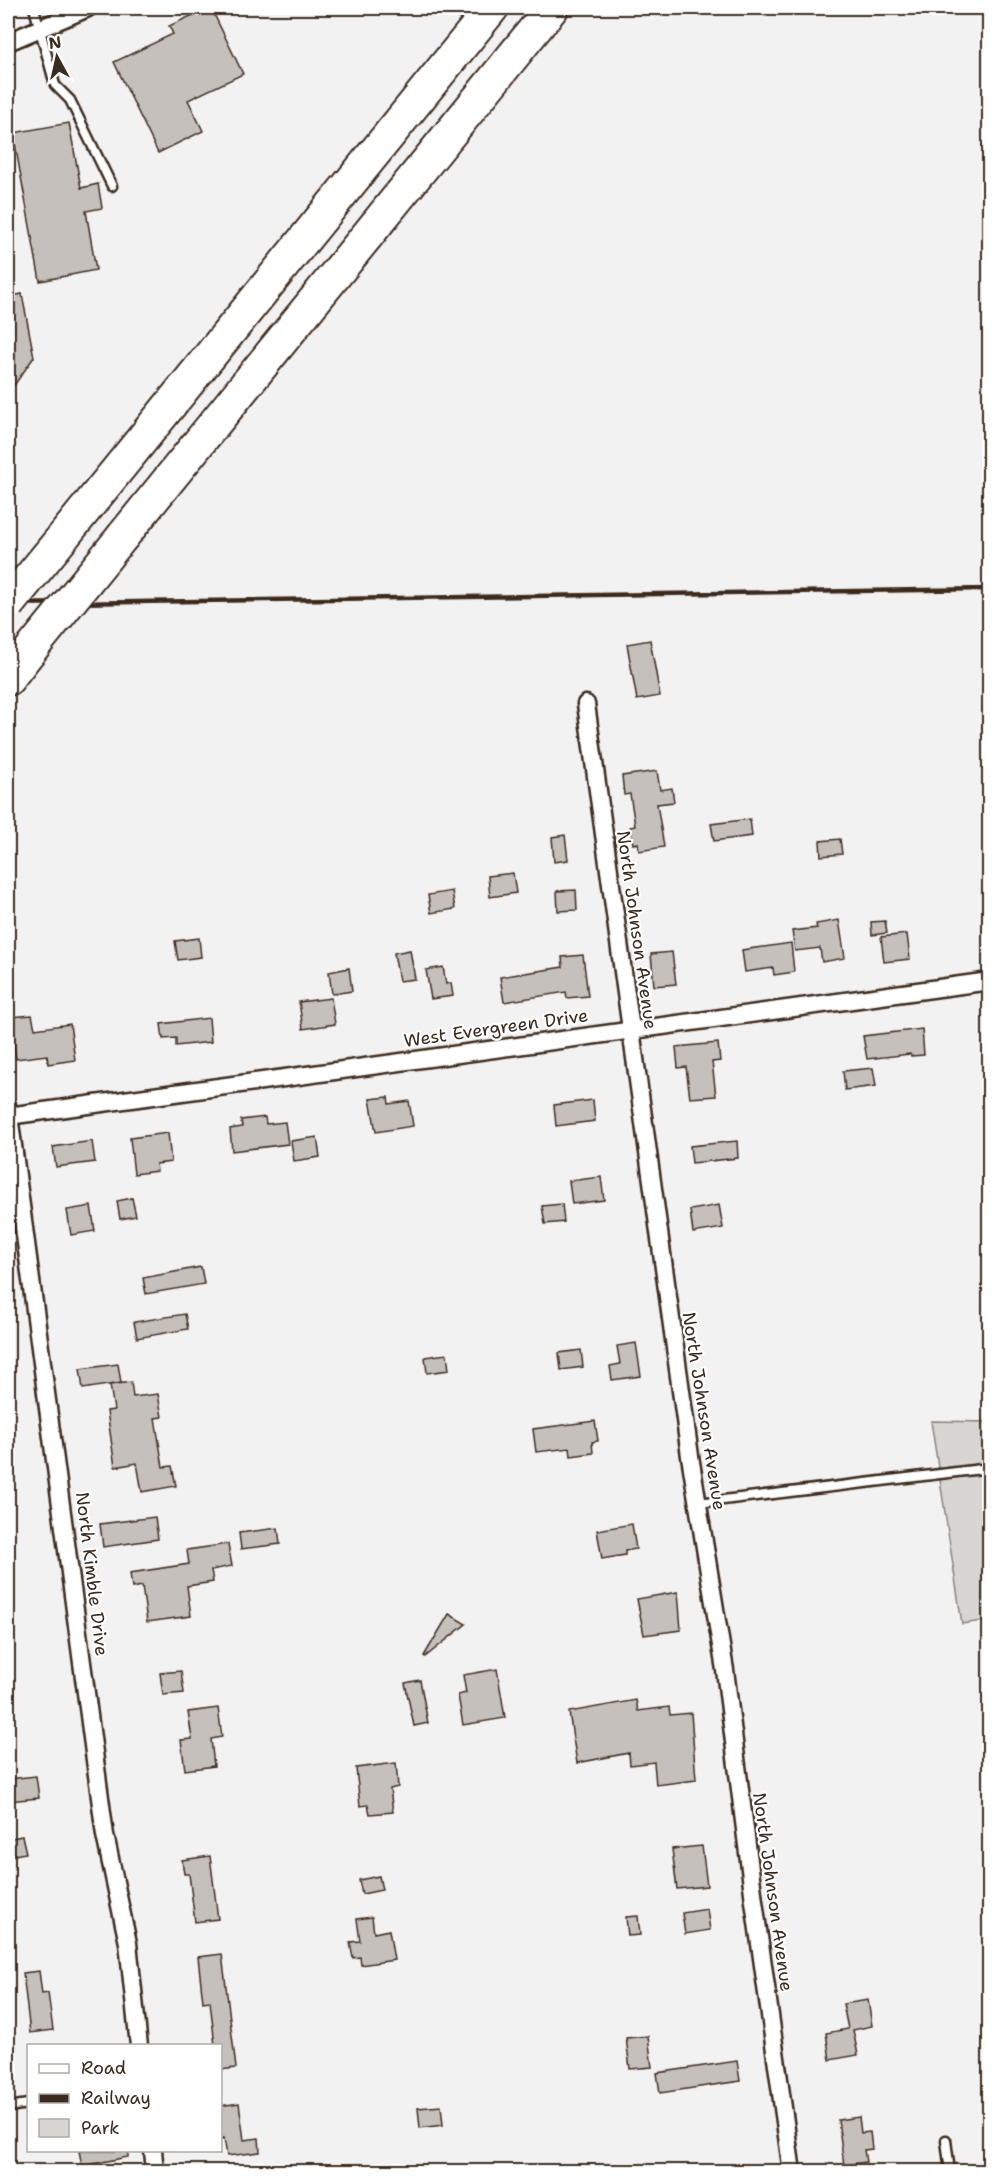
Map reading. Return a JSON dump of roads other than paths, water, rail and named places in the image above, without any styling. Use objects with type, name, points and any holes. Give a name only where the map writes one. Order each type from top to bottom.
[{"type":"highway","points":[[8,604],[492,8]]},
{"type":"highway","points":[[8,679],[552,8]]},
{"type":"street","points":[[8,42],[88,8]]},
{"type":"street","name":"North Johnson Avenue","points":[[586,704],[698,1503],[724,1670],[753,1901],[792,2172]]},
{"type":"street","name":"West Evergreen Drive","points":[[8,1113],[990,981]]},
{"type":"street","name":"North Kimble Drive","points":[[8,1113],[105,1836],[128,1943],[140,2044]]},
{"type":"street","points":[[153,2152],[156,2172]]},
{"type":"lane","points":[[34,8],[55,85],[70,100],[112,186]]},
{"type":"lane","points":[[698,1503],[990,1468]]},
{"type":"lane","points":[[8,2107],[27,2104]]},
{"type":"lane","points":[[946,2139],[950,2172]]},
{"type":"railway","points":[[8,604],[990,589]]}]
